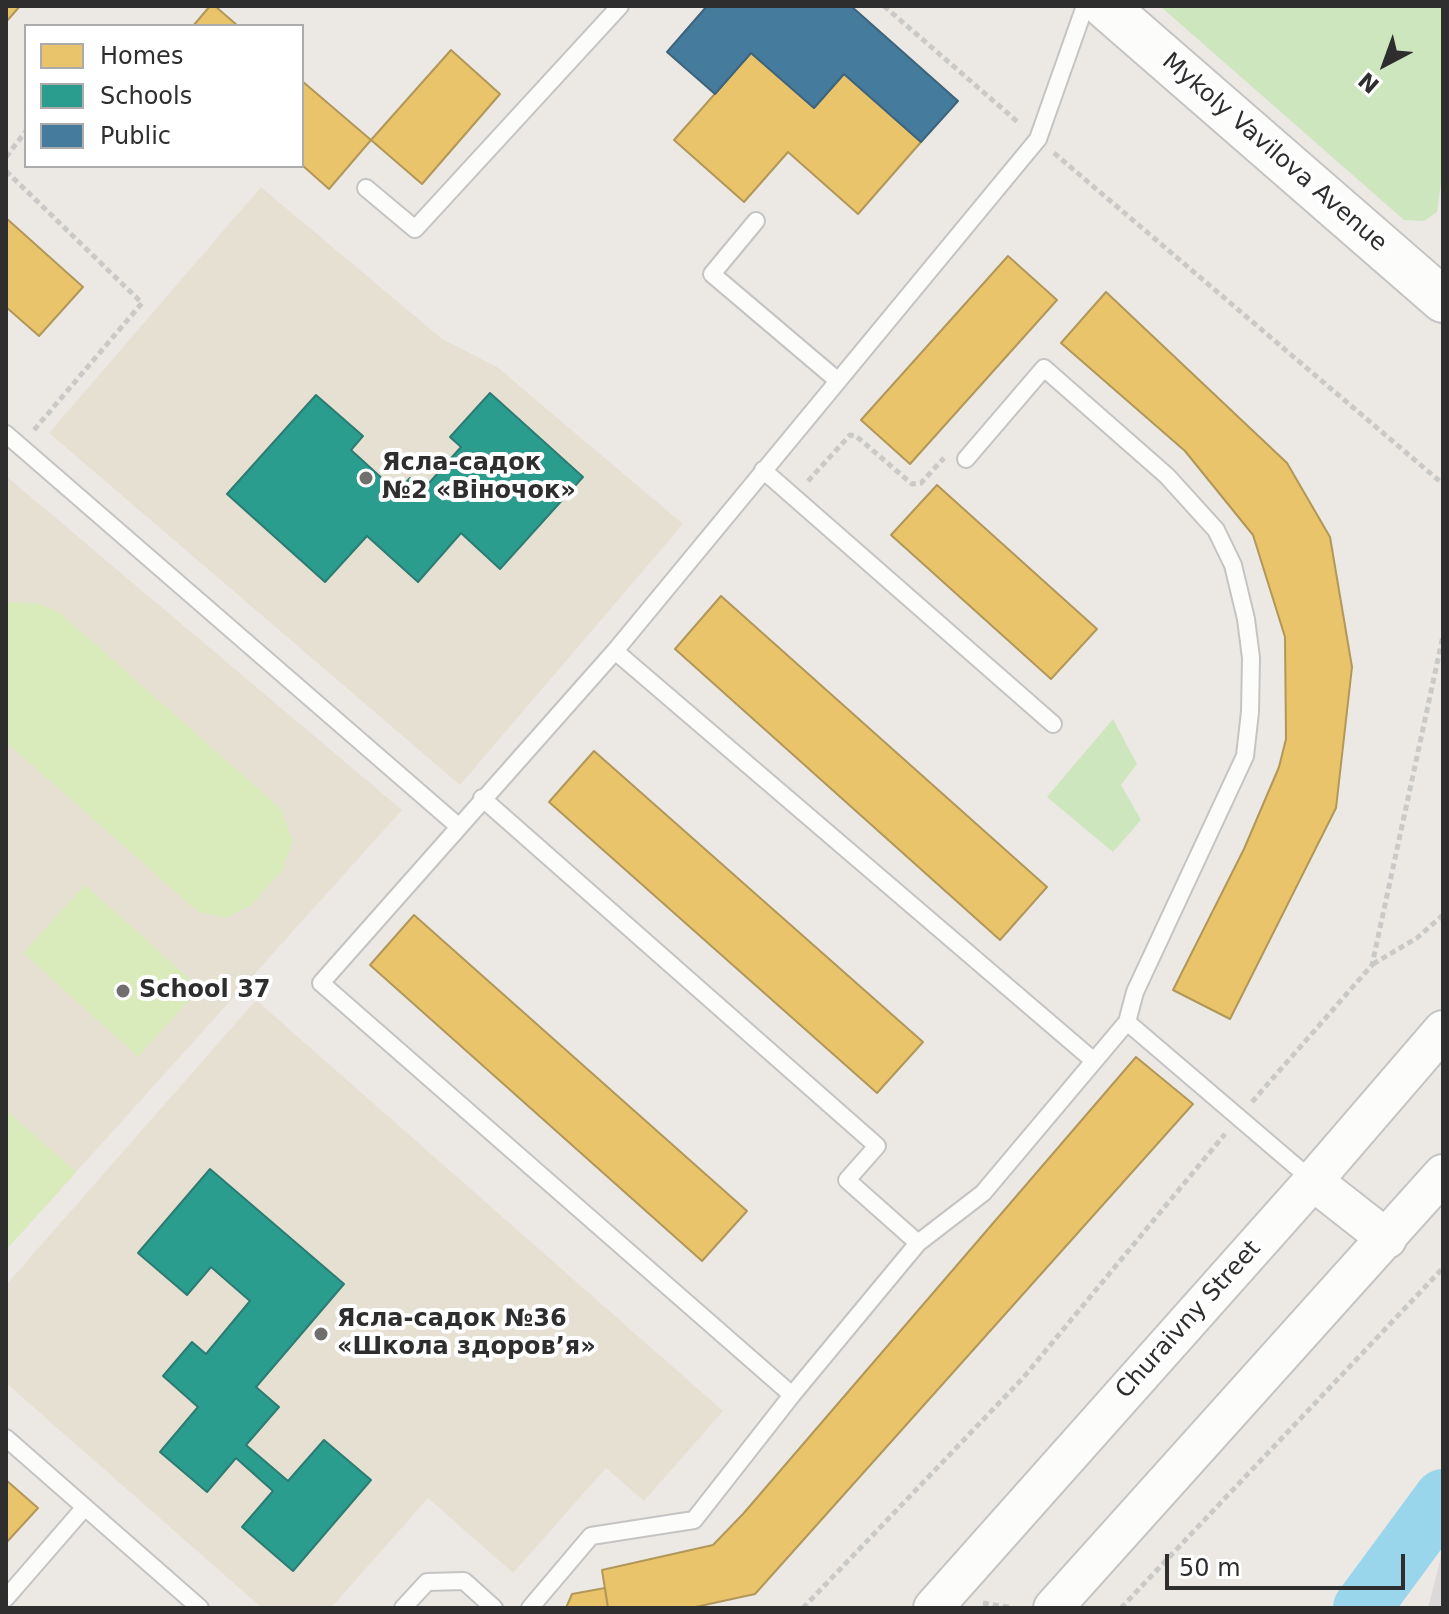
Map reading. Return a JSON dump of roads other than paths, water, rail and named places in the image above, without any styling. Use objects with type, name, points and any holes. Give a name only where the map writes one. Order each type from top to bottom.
[{"type":"main road","name":"Mykoly Vavilova Avenue","points":[[1105,6],[1443,300]]},
{"type":"street","name":"Churaivny Street","points":[[933,1608],[1313,1181],[1443,1030]]},
{"type":"street","points":[[1053,1608],[1443,1174]]},
{"type":"street","points":[[1313,1181],[1387,1239]]},
{"type":"lane","points":[[366,188],[415,229],[620,6]]},
{"type":"lane","points":[[792,1395],[321,983],[615,651],[1038,139],[1085,6]]},
{"type":"lane","points":[[756,221],[712,274],[837,380]]},
{"type":"lane","points":[[530,1608],[591,1536],[694,1520],[918,1243],[983,1193],[1127,1022],[1135,992],[1245,756],[1251,658],[1246,619],[1233,565],[1216,530],[1167,476],[1044,368],[966,459]]},
{"type":"lane","points":[[6,434],[458,826]]},
{"type":"lane","points":[[763,470],[1053,724]]},
{"type":"lane","points":[[615,651],[1094,1061]]},
{"type":"lane","points":[[482,798],[877,1146],[847,1180],[918,1243]]},
{"type":"lane","points":[[1127,1022],[1313,1181]]},
{"type":"lane","points":[[6,1438],[200,1608]]},
{"type":"lane","points":[[6,1598],[85,1507]]},
{"type":"lane","points":[[403,1608],[427,1582],[464,1581],[494,1608]]},
{"type":"waterway","points":[[1362,1608],[1443,1498]]},
{"type":"place","name":"Ясла-садок №2 «Віночок»","points":[[366,478]]},
{"type":"place","name":"School 37","points":[[123,991]]},
{"type":"place","name":"Ясла-садок №36 «Школа здоров’я»","points":[[321,1334]]}]
